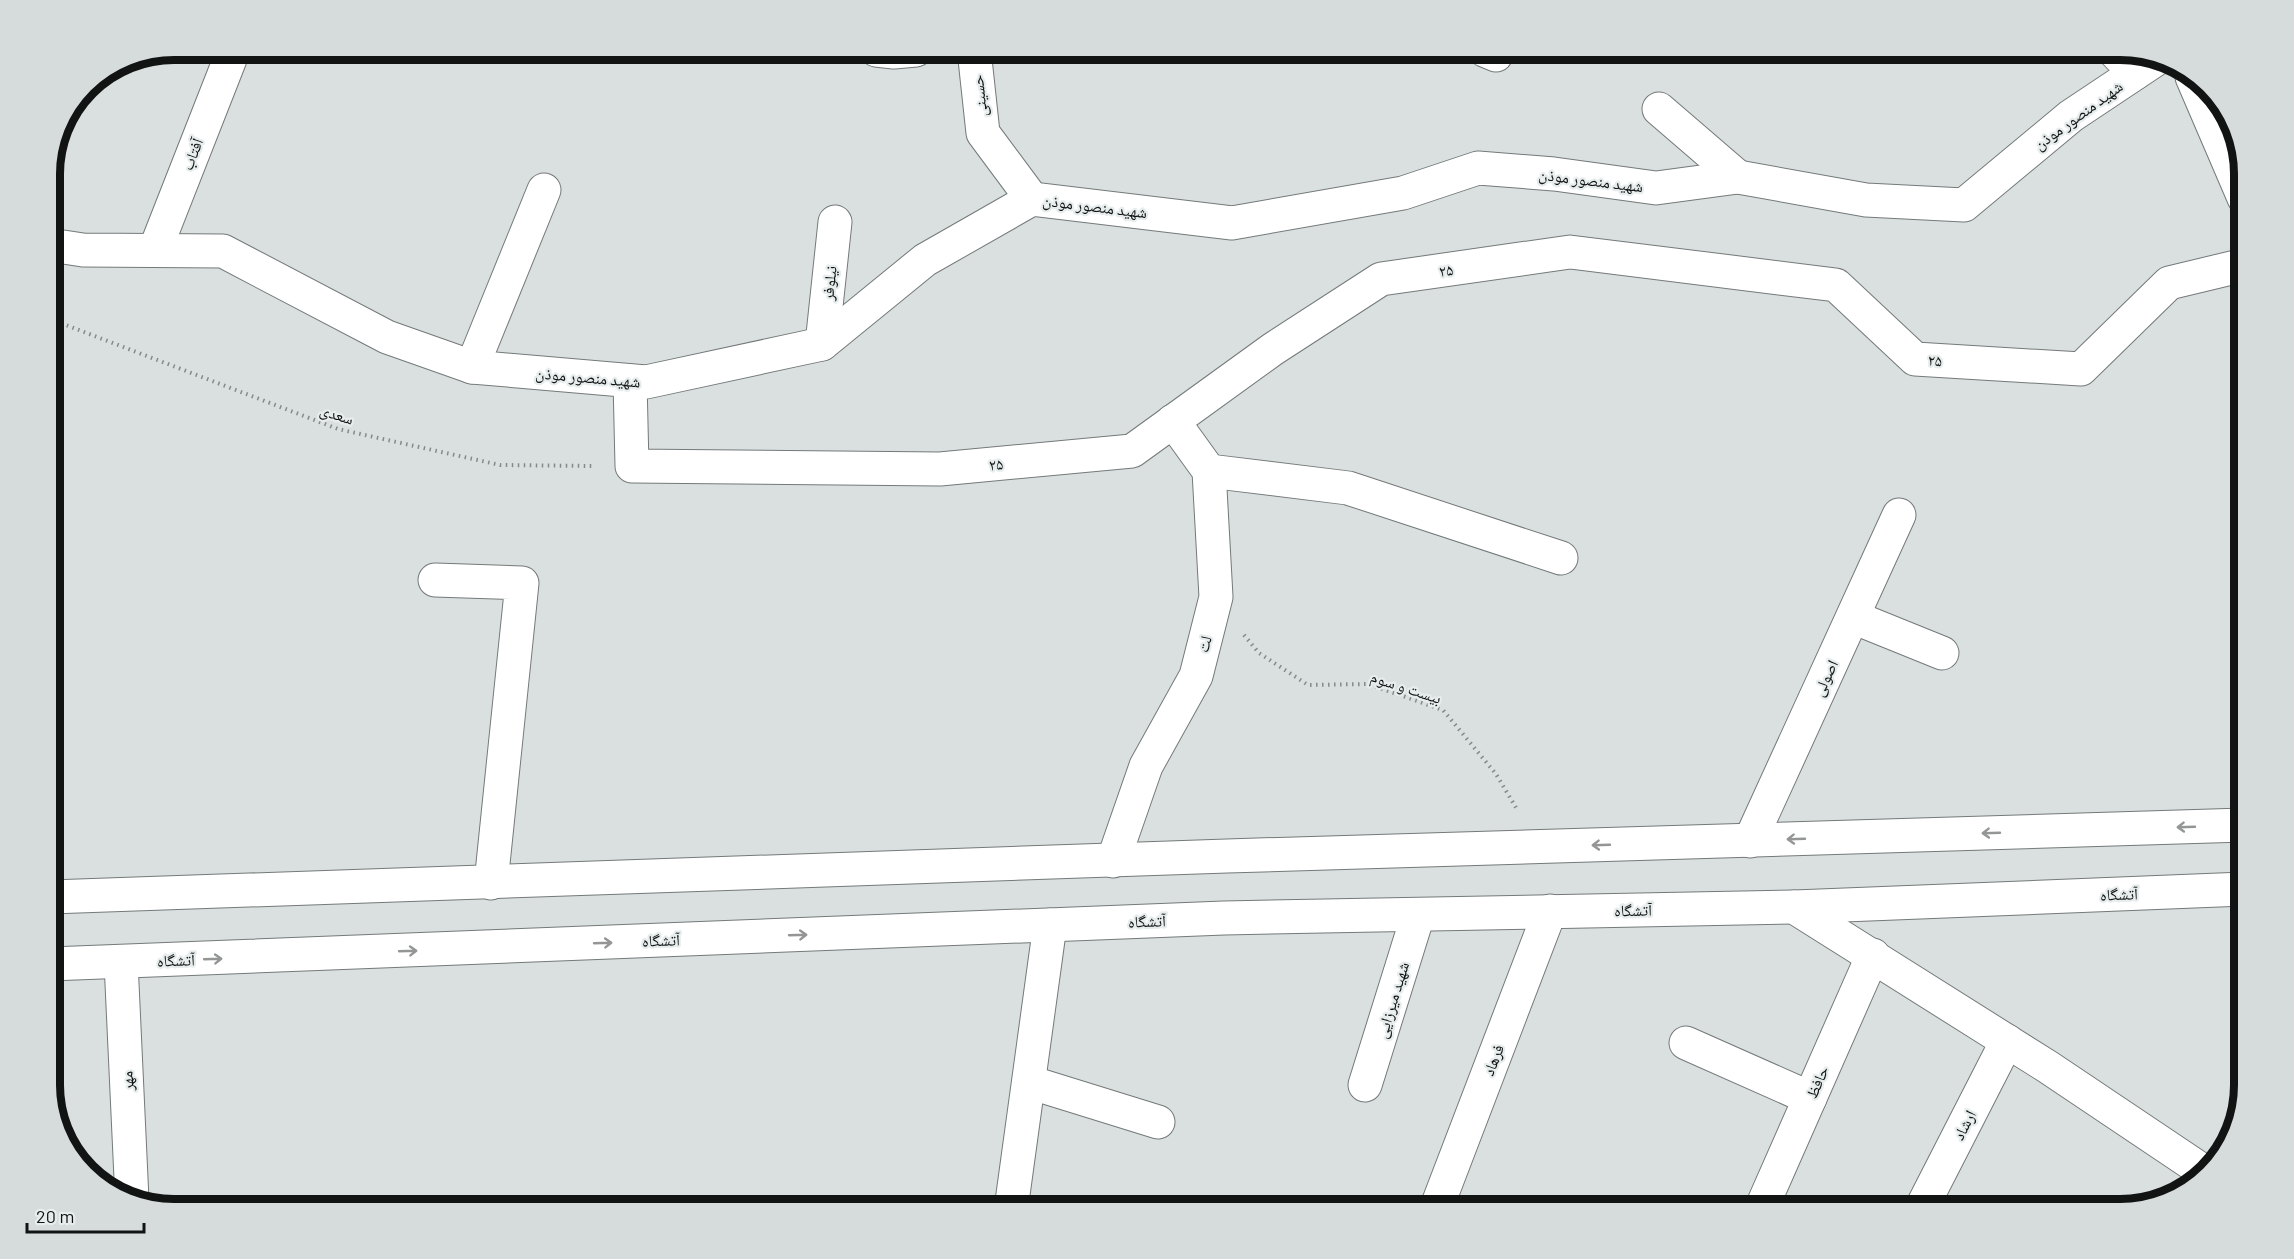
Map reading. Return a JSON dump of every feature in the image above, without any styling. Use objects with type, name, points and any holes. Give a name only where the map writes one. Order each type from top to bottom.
[{"type":"street","name":"آفتاب","points":[[155,250],[229,60]]},
{"type":"street","name":"حسینی","points":[[975,60],[983,133],[1032,199]]},
{"type":"street","name":"شهید منصور موذن","points":[[60,246],[83,249],[223,252],[387,337],[472,367],[646,382],[822,344],[925,260],[1032,199],[1232,223],[1403,193],[1478,168],[1554,174],[1656,188],[1738,177],[1866,200],[1964,205],[2071,116],[2146,66]]},
{"type":"street","points":[[2198,91],[2234,175]]},
{"type":"street","points":[[1659,109],[1738,177]]},
{"type":"street","points":[[472,367],[544,190]]},
{"type":"street","name":"نیلوفر","points":[[822,344],[835,222]]},
{"type":"street","name":"۲۵","points":[[632,466],[939,469],[1132,451],[1273,349],[1381,279],[1570,252],[1836,285],[1915,359],[2081,369],[2169,283],[2234,267]]},
{"type":"street","points":[[630,381],[632,466]]},
{"type":"street","points":[[1173,421],[1209,471],[1348,488],[1561,558]]},
{"type":"street","name":"لت","points":[[1113,861],[1146,766],[1196,676],[1216,597],[1209,471]]},
{"type":"street","name":"اصولی","points":[[1750,841],[1899,515]]},
{"type":"street","points":[[435,580],[522,583],[491,883]]},
{"type":"street","points":[[1853,617],[1941,653]]},
{"type":"street","points":[[60,897],[2234,825]]},
{"type":"street","name":"آتشگاه","points":[[60,963],[1224,918],[1794,907],[2234,889]]},
{"type":"street","points":[[1794,907],[2007,1041],[2198,1168]]},
{"type":"street","name":"فرهاد","points":[[1440,1199],[1550,912]]},
{"type":"street","name":"شهید میرزایی","points":[[1365,1085],[1418,915]]},
{"type":"street","points":[[1012,1199],[1050,925]]},
{"type":"street","name":"حافظ","points":[[1765,1199],[1873,955]]},
{"type":"street","name":"مهر","points":[[121,962],[132,1190]]},
{"type":"street","name":"ارشاد","points":[[1926,1199],[2007,1041]]},
{"type":"street","points":[[1686,1043],[1810,1098]]},
{"type":"street","points":[[1029,1082],[1158,1122]]},
{"type":"path","name":"سعدی","points":[[60,323],[338,429],[500,465],[632,466]]},
{"type":"path","name":"بیست و سوم","points":[[1247,638],[1259,653],[1308,685],[1368,684],[1443,710],[1496,774],[1540,847]]}]
